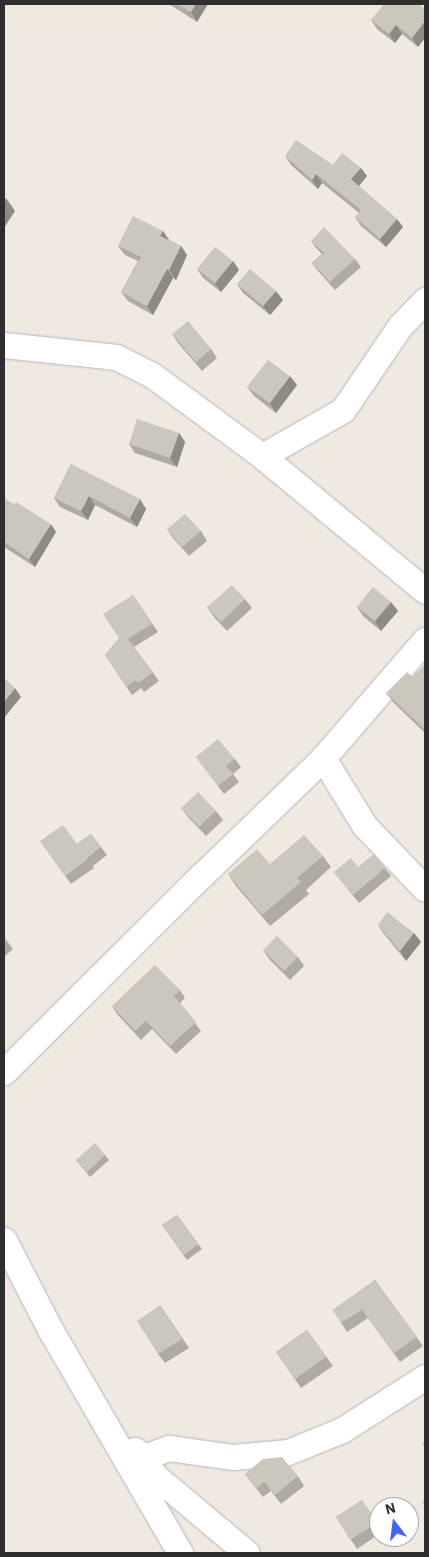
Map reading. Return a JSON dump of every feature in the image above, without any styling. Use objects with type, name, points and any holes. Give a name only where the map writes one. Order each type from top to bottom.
[{"type":"street","points":[[262,456],[343,410],[400,326],[425,300]]},
{"type":"street","points":[[4,345],[116,357],[152,376],[262,456],[425,591]]},
{"type":"street","points":[[4,1072],[323,758],[425,640]]},
{"type":"street","points":[[323,758],[364,825],[425,888]]},
{"type":"street","points":[[4,1240],[51,1331],[180,1553]]},
{"type":"street","points":[[144,1457],[169,1448],[233,1456],[288,1452],[342,1430],[425,1377]]},
{"type":"street","points":[[107,1429],[144,1457],[154,1475],[247,1553]]},
{"type":"building","points":[[177,4],[196,4],[191,12]]},
{"type":"building","points":[[384,4],[419,4],[425,9],[425,21],[412,38],[396,25],[389,34],[371,20]]},
{"type":"building","points":[[296,140],[333,165],[342,153],[361,168],[351,179],[397,219],[380,239],[355,217],[361,210],[316,174],[312,180],[285,156]]},
{"type":"building","points":[[133,216],[163,231],[160,236],[181,246],[147,306],[121,292],[141,257],[118,246]]},
{"type":"building","points":[[324,227],[355,259],[330,282],[312,263],[324,253],[311,241]]},
{"type":"building","points":[[215,247],[233,261],[215,283],[197,269]]},
{"type":"building","points":[[250,269],[276,291],[263,306],[237,284]]},
{"type":"building","points":[[188,321],[211,349],[196,362],[172,334]]},
{"type":"building","points":[[268,360],[290,376],[270,403],[247,387]]},
{"type":"building","points":[[137,419],[179,433],[170,458],[129,444]]},
{"type":"building","points":[[71,464],[140,499],[130,518],[89,496],[81,511],[54,498]]},
{"type":"building","points":[[4,498],[14,505],[16,502],[51,524],[29,559],[4,542]]},
{"type":"building","points":[[185,514],[201,531],[182,547],[167,529]]},
{"type":"building","points":[[232,585],[245,599],[221,622],[207,607]]},
{"type":"building","points":[[373,587],[391,602],[375,621],[357,607]]},
{"type":"building","points":[[133,595],[152,624],[128,639],[153,672],[138,683],[136,680],[126,687],[105,655],[119,638],[103,614]]},
{"type":"building","points":[[425,665],[425,730],[386,693],[407,672],[413,677]]},
{"type":"building","points":[[4,678],[15,688],[4,702]]},
{"type":"building","points":[[218,739],[235,759],[226,766],[233,774],[218,786],[196,757]]},
{"type":"building","points":[[198,792],[216,811],[199,827],[181,808]]},
{"type":"building","points":[[63,825],[77,844],[91,834],[101,847],[65,876],[40,841]]},
{"type":"building","points":[[304,835],[323,856],[297,878],[301,882],[262,915],[228,874],[257,849],[270,864]]},
{"type":"building","points":[[374,854],[385,868],[353,895],[334,872],[351,858],[358,867]]},
{"type":"building","points":[[387,912],[414,933],[400,951],[378,925]]},
{"type":"building","points":[[277,936],[298,957],[284,971],[263,950]]},
{"type":"building","points":[[155,965],[180,990],[174,996],[196,1022],[170,1046],[146,1021],[135,1031],[112,1006]]},
{"type":"building","points":[[95,1143],[105,1155],[87,1172],[76,1160]]},
{"type":"building","points":[[177,1215],[198,1244],[184,1255],[162,1225]]},
{"type":"building","points":[[375,1280],[417,1337],[394,1353],[362,1310],[341,1323],[333,1310]]},
{"type":"building","points":[[160,1305],[182,1339],[158,1354],[137,1321]]},
{"type":"building","points":[[307,1330],[326,1357],[295,1379],[276,1352]]},
{"type":"building","points":[[282,1457],[298,1476],[275,1495],[264,1482],[257,1488],[245,1474],[263,1459]]},
{"type":"building","points":[[362,1500],[369,1511],[369,1528],[350,1540],[336,1517]]}]
